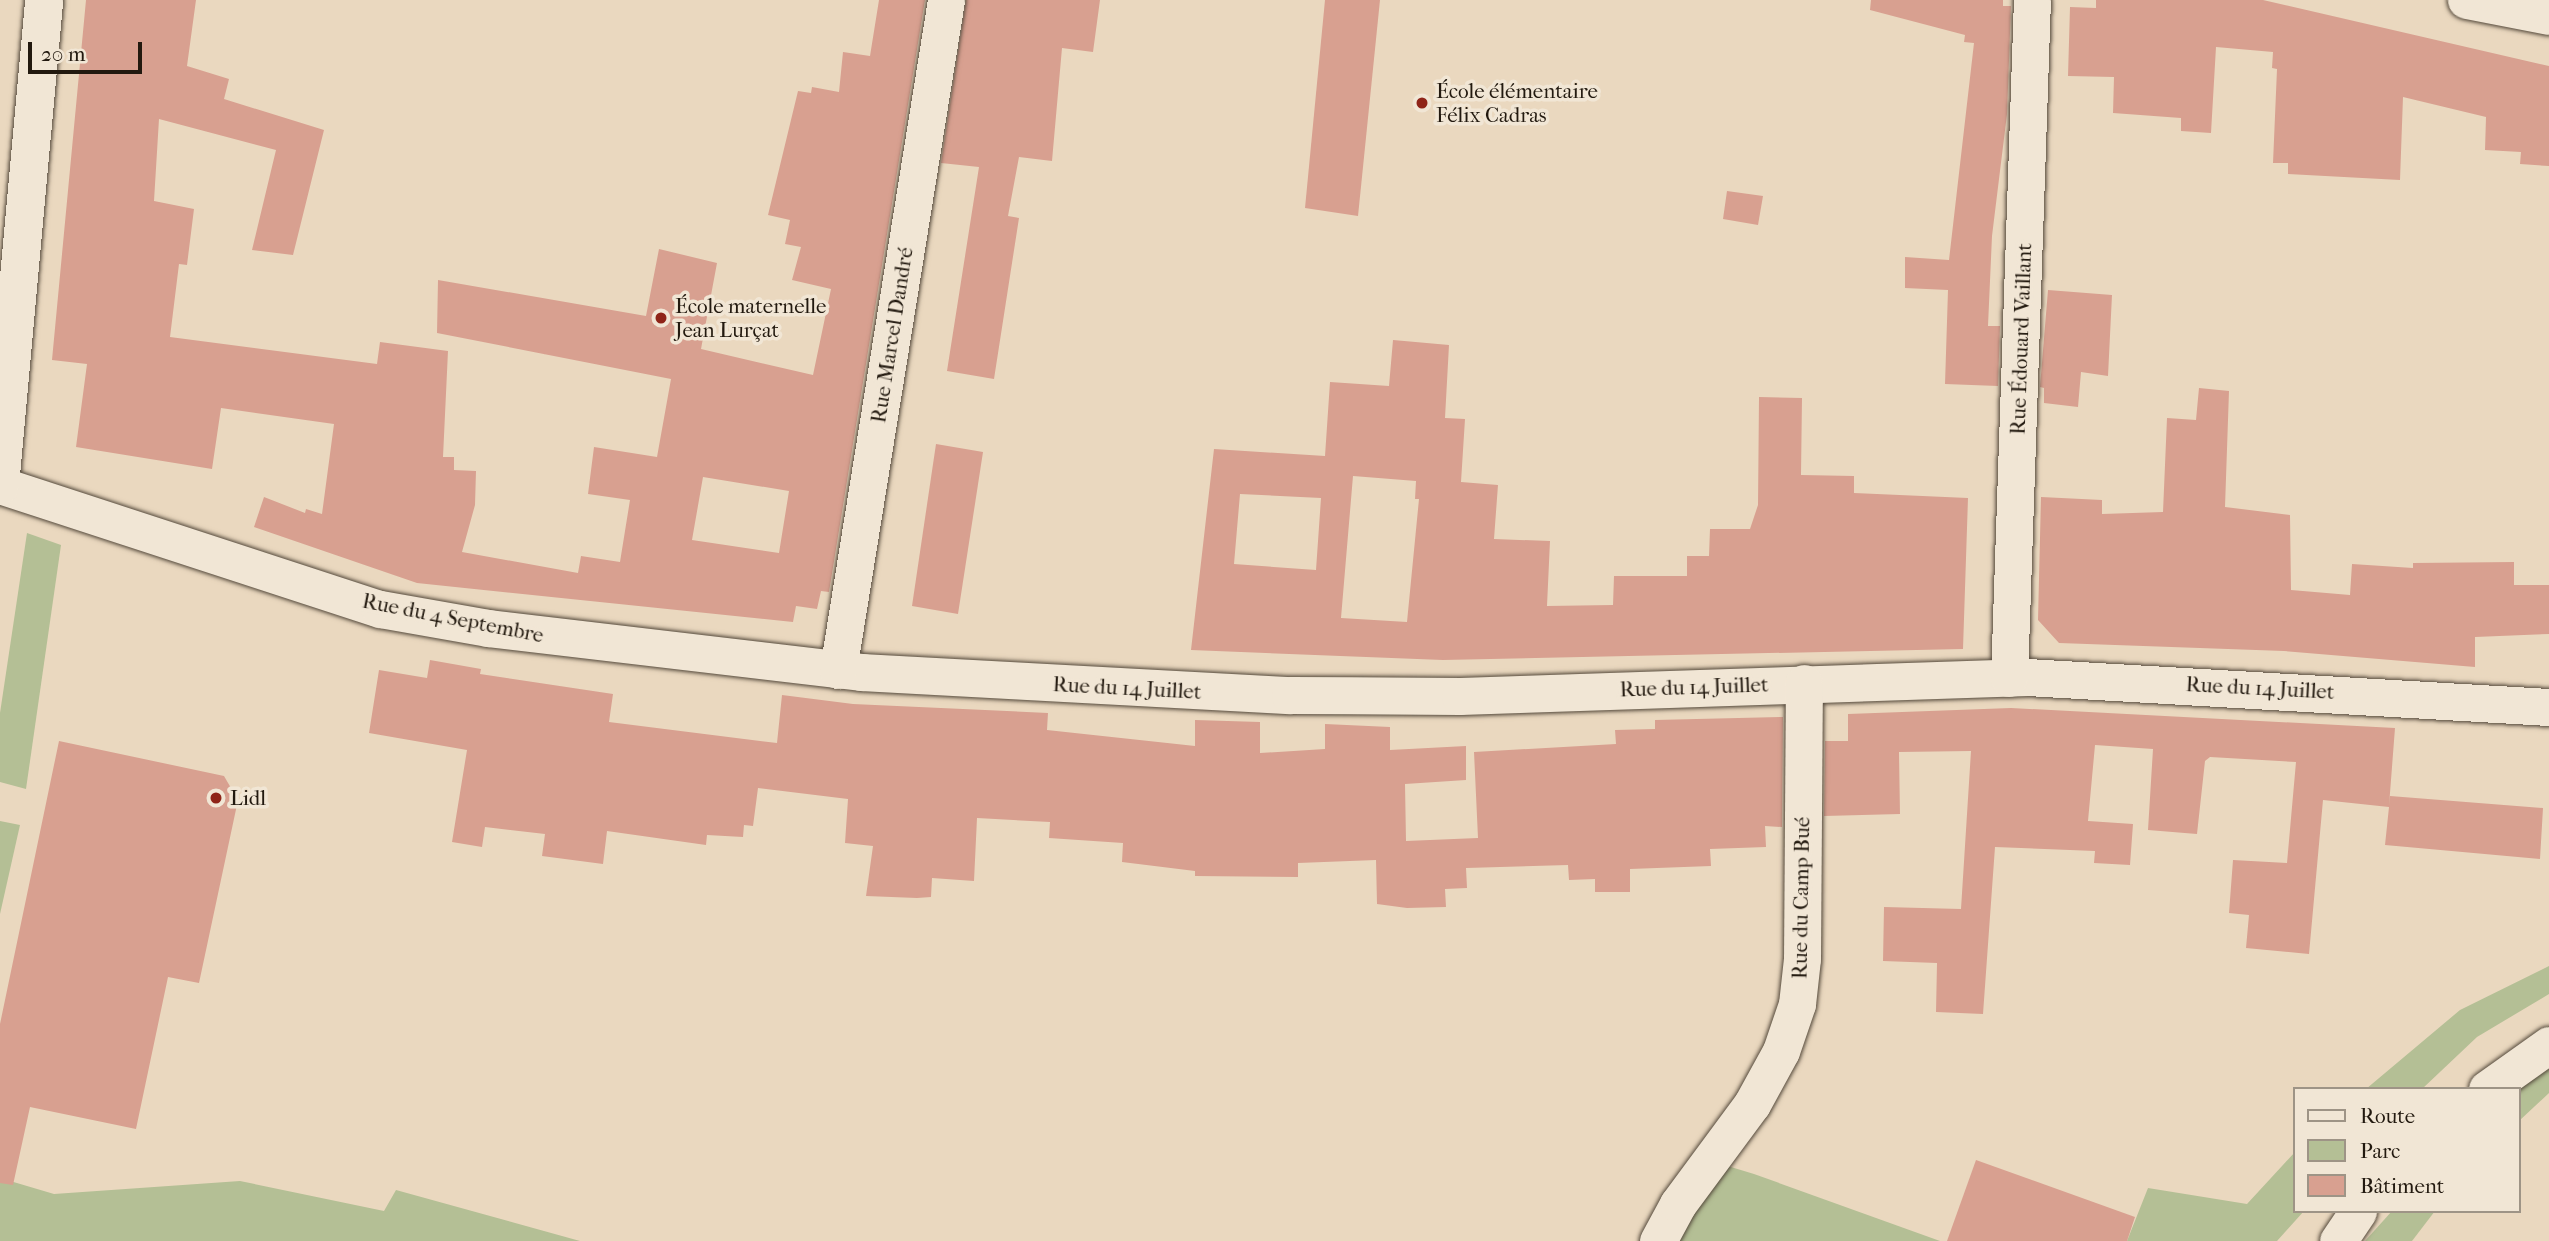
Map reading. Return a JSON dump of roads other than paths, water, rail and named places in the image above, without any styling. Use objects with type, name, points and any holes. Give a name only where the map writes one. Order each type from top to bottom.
[{"type":"street","points":[[0,485],[44,0]]},
{"type":"street","name":"Rue Marcel Dandré","points":[[838,670],[946,0]]},
{"type":"street","name":"Rue Édouard Vaillant","points":[[2009,678],[2032,0]]},
{"type":"street","points":[[2467,0],[2549,16]]},
{"type":"street","points":[[0,187],[30,164]]},
{"type":"street","name":"Rue du 4 Septembre","points":[[0,485],[380,609],[488,628],[838,670]]},
{"type":"street","name":"Rue du 14 Juillet","points":[[838,670],[1290,695],[1460,696],[2009,678],[2126,681],[2549,707]]},
{"type":"street","name":"Rue du Camp Bué","points":[[1658,1241],[1678,1204],[1752,1104],[1781,1051],[1797,1004],[1802,959],[1804,684]]},
{"type":"street","points":[[2490,1087],[2549,1045]]},
{"type":"street","points":[[2338,1241],[2357,1213]]},
{"type":"place","name":"École élémentaire Félix Cadras","points":[[1422,103]]},
{"type":"place","name":"École maternelle Jean Lurçat","points":[[661,318]]},
{"type":"place","name":"Lidl","points":[[216,798]]}]
